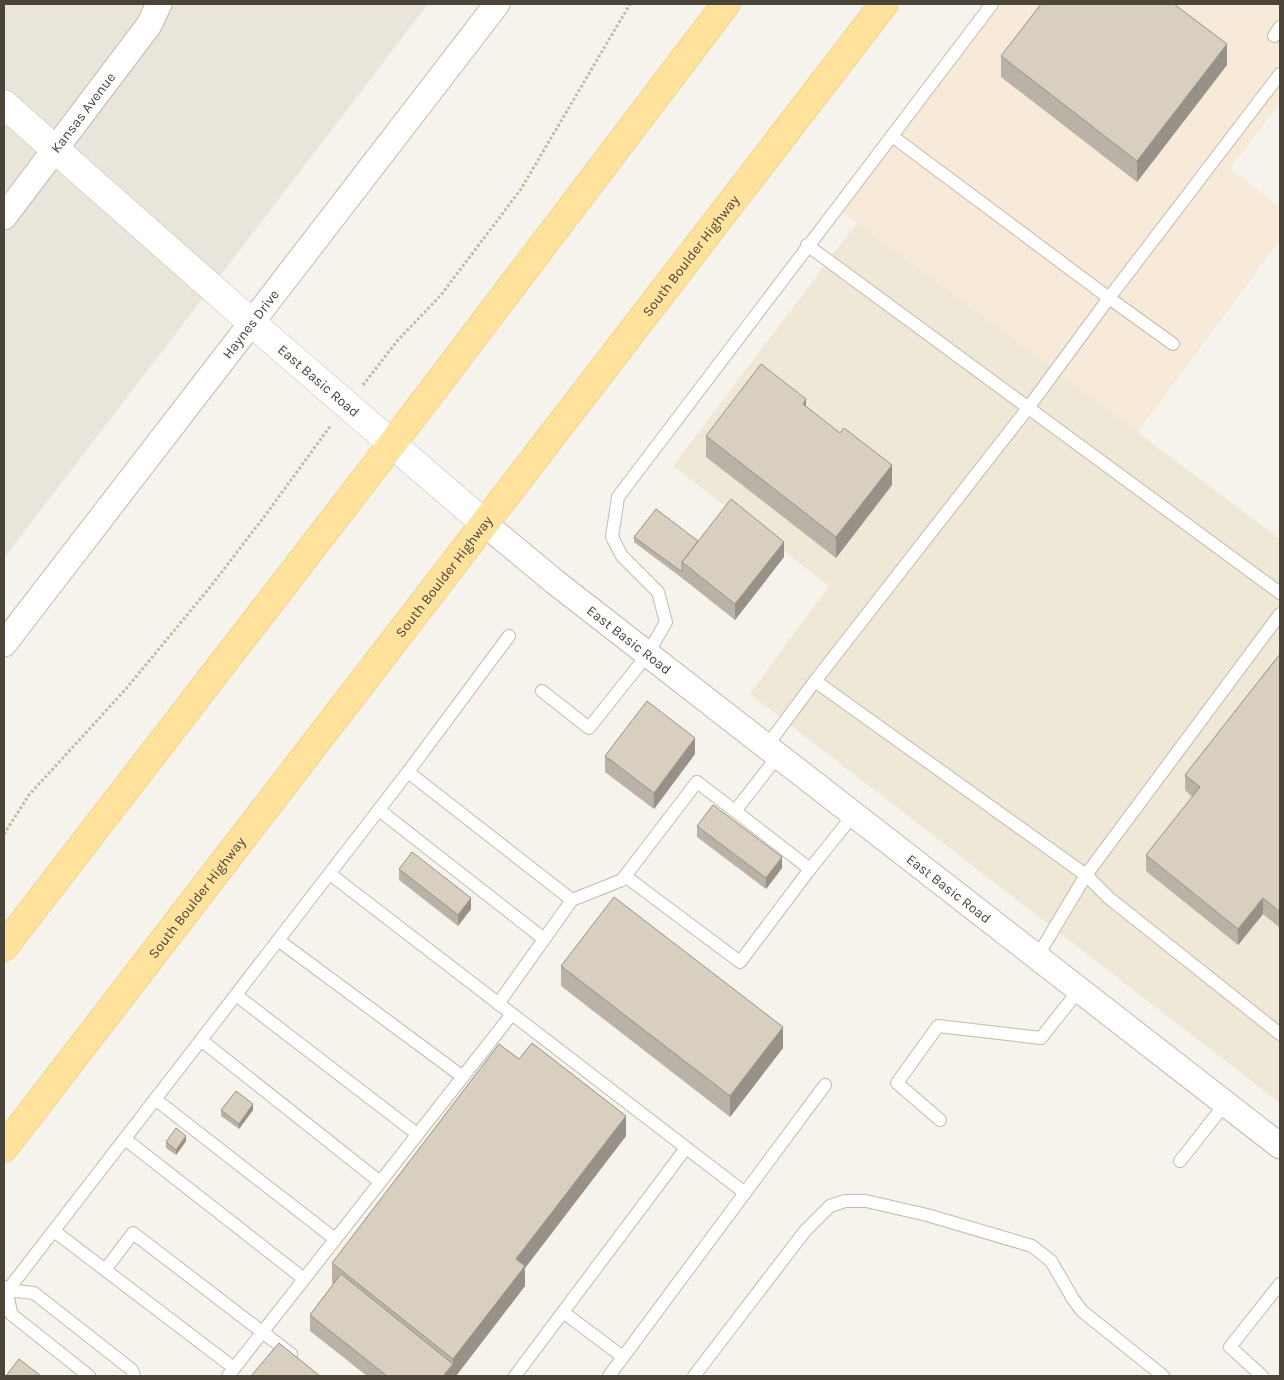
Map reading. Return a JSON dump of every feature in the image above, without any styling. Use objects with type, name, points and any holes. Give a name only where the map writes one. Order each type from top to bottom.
[{"type":"main road","points":[[4,946],[392,444],[726,4]]},
{"type":"main road","name":"South Boulder Highway","points":[[4,1148],[884,4]]},
{"type":"street","name":"Kansas Avenue","points":[[4,217],[149,25],[159,4]]},
{"type":"street","name":"Haynes Drive","points":[[4,644],[497,4]]},
{"type":"street","name":"East Basic Road","points":[[4,104],[252,323],[555,582],[1280,1146]]},
{"type":"lane","points":[[542,691],[589,728],[648,655],[666,622],[658,592],[622,556],[612,537],[618,497],[807,245],[992,4]]},
{"type":"lane","points":[[735,811],[816,681],[1028,408],[1109,298],[1280,74]]},
{"type":"lane","points":[[892,136],[1173,344]]},
{"type":"lane","points":[[807,245],[1280,593]]},
{"type":"lane","points":[[1037,957],[1086,875],[1280,614]]},
{"type":"lane","points":[[5,1291],[54,1231],[330,874],[509,636]]},
{"type":"lane","points":[[816,681],[1086,875],[1109,898],[1280,1034]]},
{"type":"lane","points":[[408,772],[572,900]]},
{"type":"lane","points":[[498,1004],[572,900],[622,880],[697,782],[810,869]]},
{"type":"lane","points":[[379,810],[544,939]]},
{"type":"lane","points":[[625,876],[740,962],[854,814]]},
{"type":"lane","points":[[330,874],[745,1194]]},
{"type":"lane","points":[[278,940],[463,1077]]},
{"type":"lane","points":[[940,1120],[897,1083],[938,1026],[1041,1038],[1079,990]]},
{"type":"lane","points":[[236,995],[417,1134]]},
{"type":"lane","points":[[54,1231],[106,1270],[231,1372],[512,1014]]},
{"type":"lane","points":[[201,1040],[380,1182]]},
{"type":"lane","points":[[609,1376],[825,1085]]},
{"type":"lane","points":[[155,1099],[335,1239]]},
{"type":"lane","points":[[1180,1161],[1225,1104]]},
{"type":"lane","points":[[125,1139],[304,1279]]},
{"type":"lane","points":[[515,1376],[686,1148]]},
{"type":"lane","points":[[694,1376],[805,1230],[830,1206],[855,1201],[866,1201],[927,1215],[1032,1246],[1052,1261],[1073,1300],[1082,1311],[1163,1376]]},
{"type":"lane","points":[[106,1270],[133,1233],[298,1360]]},
{"type":"lane","points":[[1262,1376],[1230,1347],[1280,1284]]},
{"type":"lane","points":[[5,1291],[11,1314],[89,1376]]},
{"type":"lane","points":[[5,1291],[34,1293],[132,1370],[134,1376]]},
{"type":"lane","points":[[563,1312],[622,1357]]},
{"type":"shaded area","points":[[4,4],[428,4],[4,558]]},
{"type":"shaded area","points":[[990,4],[1280,4],[1280,103],[1230,168],[1280,208],[1280,240],[1137,433],[835,207]]},
{"type":"shaded area","points":[[857,223],[1280,539],[1280,1103],[750,694],[829,586],[673,466]]},
{"type":"building","points":[[1041,4],[1174,4],[1227,44],[1137,161],[1001,56]]},
{"type":"building","points":[[761,364],[806,399],[803,404],[840,433],[844,428],[892,465],[836,537],[706,436]]},
{"type":"building","points":[[731,499],[784,542],[735,604],[682,562]]},
{"type":"building","points":[[656,509],[698,541],[682,562],[682,572],[634,537]]},
{"type":"building","points":[[1280,654],[1280,912],[1263,898],[1238,929],[1146,855],[1200,787],[1185,775]]},
{"type":"building","points":[[647,701],[695,738],[654,793],[605,756]]},
{"type":"building","points":[[713,805],[782,857],[766,878],[697,826]]},
{"type":"building","points":[[412,852],[471,898],[458,915],[399,869]]},
{"type":"building","points":[[614,897],[783,1027],[730,1096],[561,966]]},
{"type":"building","points":[[532,1043],[626,1116],[516,1259],[525,1266],[453,1359],[332,1263],[499,1044],[519,1059]]},
{"type":"building","points":[[236,1091],[253,1104],[239,1124],[221,1110]]},
{"type":"building","points":[[176,1128],[186,1136],[176,1150],[166,1142]]},
{"type":"building","points":[[341,1274],[453,1364],[443,1376],[387,1376],[310,1315]]},
{"type":"building","points":[[279,1343],[320,1376],[251,1376]]},
{"type":"building","points":[[19,1359],[41,1376],[6,1376]]}]
